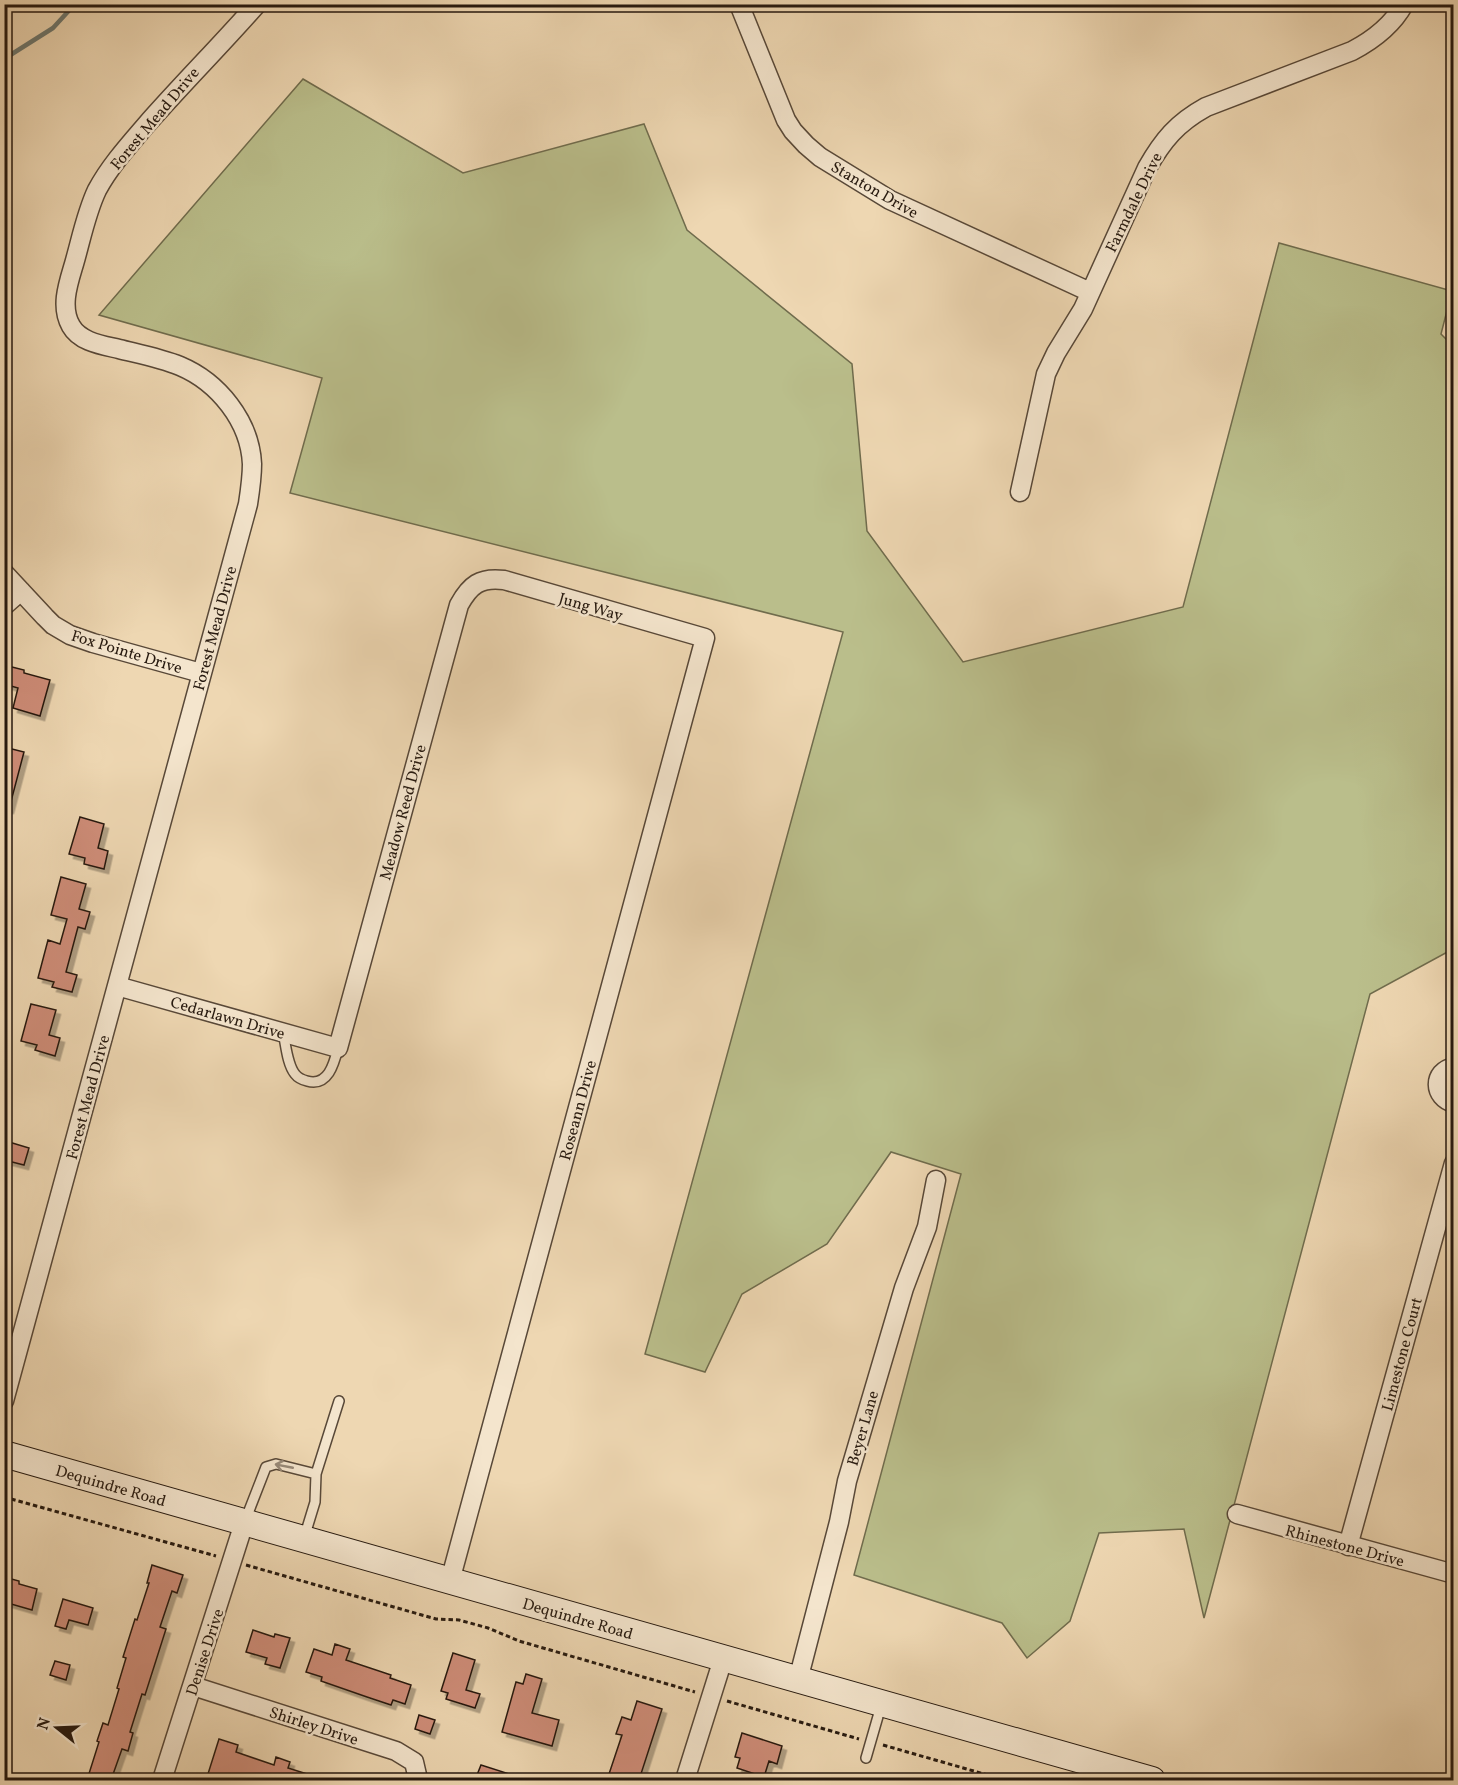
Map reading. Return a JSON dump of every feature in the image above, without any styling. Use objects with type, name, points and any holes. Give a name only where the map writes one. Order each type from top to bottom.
[{"type":"main road","name":"Dequindre Road","points":[[4,1455],[1152,1780]]},
{"type":"street","name":"Forest Mead Drive","points":[[4,1401],[248,504],[251,482],[252,462],[244,429],[224,398],[198,376],[166,361],[93,342],[80,336],[71,327],[66,314],[65,301],[68,284],[88,213],[109,171],[122,152],[166,102],[257,4]]},
{"type":"street","name":"Stanton Drive","points":[[739,4],[786,120],[793,131],[813,151],[890,200],[1090,292]]},
{"type":"street","name":"Farmdale Drive","points":[[1020,492],[1046,374],[1083,309],[1147,168],[1172,131],[1206,107],[1368,43],[1393,21],[1404,4]]},
{"type":"street","name":"Fox Pointe Drive","points":[[4,573],[53,625],[70,635],[93,644],[201,674]]},
{"type":"street","name":"Jung Way","points":[[478,582],[492,579],[504,580],[705,638]]},
{"type":"street","name":"Meadow Reed Drive","points":[[338,1048],[459,605],[466,592],[478,582]]},
{"type":"street","points":[[4,606],[21,591]]},
{"type":"street","name":"Roseann Drive","points":[[450,1581],[705,638]]},
{"type":"street","name":"Cedarlawn Drive","points":[[117,986],[338,1048]]},
{"type":"street","points":[[1454,1066],[1444,1070],[1437,1082],[1440,1095],[1448,1102],[1454,1103]]},
{"type":"street","name":"Limestone Court","points":[[1348,1546],[1454,1163]]},
{"type":"street","name":"Beyer Lane","points":[[798,1680],[839,1522],[847,1481],[900,1299],[927,1227],[936,1180]]},
{"type":"street","name":"Rhinestone Drive","points":[[1237,1515],[1454,1574]]},
{"type":"street","name":"Denise Drive","points":[[162,1780],[244,1523]]},
{"type":"street","points":[[685,1780],[723,1659]]},
{"type":"street","name":"Shirley Drive","points":[[193,1686],[396,1751],[414,1762],[416,1780]]},
{"type":"lane","points":[[283,1032],[290,1063],[295,1074],[303,1081],[313,1083],[322,1081],[334,1064],[338,1048]]},
{"type":"lane","points":[[304,1540],[315,1502],[316,1474],[339,1401]]},
{"type":"lane","points":[[244,1523],[266,1467],[276,1464],[316,1474]]},
{"type":"lane","points":[[866,1758],[882,1704]]},
{"type":"path","points":[[4,1497],[220,1557]]},
{"type":"path","points":[[244,1564],[436,1618],[459,1620],[488,1628],[519,1641],[699,1693]]},
{"type":"green space","points":[[303,79],[463,173],[644,124],[687,230],[852,364],[867,531],[963,662],[1183,607],[1279,243],[1452,291],[1441,334],[1454,347],[1453,949],[1370,994],[1204,1618],[1184,1529],[1099,1533],[1070,1621],[1027,1658],[1002,1623],[854,1575],[961,1174],[891,1152],[827,1244],[742,1294],[705,1372],[645,1354],[843,632],[290,493],[322,378],[99,315]]},
{"type":"building","points":[[8,666],[50,680],[40,716],[13,708],[18,688],[4,684]]},
{"type":"building","points":[[4,747],[24,752],[9,809],[4,809]]},
{"type":"building","points":[[80,817],[104,824],[98,848],[108,851],[104,869],[84,864],[85,858],[69,854]]},
{"type":"building","points":[[61,877],[86,884],[79,909],[90,912],[85,929],[78,927],[66,972],[77,975],[72,992],[52,987],[54,982],[38,978],[48,940],[60,944],[67,919],[51,915]]},
{"type":"building","points":[[31,1004],[56,1010],[49,1035],[60,1038],[55,1056],[35,1050],[37,1045],[21,1041]]},
{"type":"building","points":[[9,1142],[29,1148],[24,1165],[4,1160],[4,1146],[8,1147]]},
{"type":"building","points":[[152,1565],[183,1575],[177,1593],[172,1591],[160,1627],[166,1629],[145,1695],[142,1694],[130,1732],[133,1733],[128,1751],[122,1749],[111,1780],[87,1780],[103,1723],[108,1725],[119,1689],[117,1688],[126,1658],[123,1657],[149,1583],[147,1583]]},
{"type":"building","points":[[4,1577],[37,1589],[32,1610],[4,1602]]},
{"type":"building","points":[[63,1599],[93,1608],[88,1625],[69,1620],[66,1629],[55,1626]]},
{"type":"building","points":[[253,1630],[274,1637],[275,1634],[290,1638],[280,1668],[265,1664],[267,1658],[246,1652]]},
{"type":"building","points":[[335,1644],[350,1649],[346,1660],[391,1675],[390,1678],[411,1685],[405,1704],[393,1700],[391,1705],[321,1681],[322,1677],[306,1672],[314,1649],[332,1655]]},
{"type":"building","points":[[453,1653],[475,1660],[466,1690],[480,1694],[475,1708],[446,1699],[448,1693],[441,1691]]},
{"type":"building","points":[[55,1661],[70,1665],[66,1680],[50,1675]]},
{"type":"building","points":[[526,1674],[542,1679],[532,1713],[559,1720],[552,1746],[502,1732],[516,1682],[523,1684]]},
{"type":"building","points":[[637,1701],[662,1709],[639,1780],[607,1780],[622,1735],[616,1734],[622,1717],[631,1720]]},
{"type":"building","points":[[419,1715],[435,1720],[430,1734],[415,1729]]},
{"type":"building","points":[[742,1733],[782,1746],[777,1764],[769,1761],[764,1777],[737,1768],[740,1758],[735,1757]]},
{"type":"building","points":[[219,1739],[238,1745],[236,1752],[274,1765],[276,1757],[290,1762],[288,1768],[320,1778],[320,1780],[217,1780],[207,1777]]},
{"type":"building","points":[[481,1765],[522,1778],[521,1780],[475,1780]]},
{"type":"waterway","points":[[4,59],[53,28],[75,4]]}]
